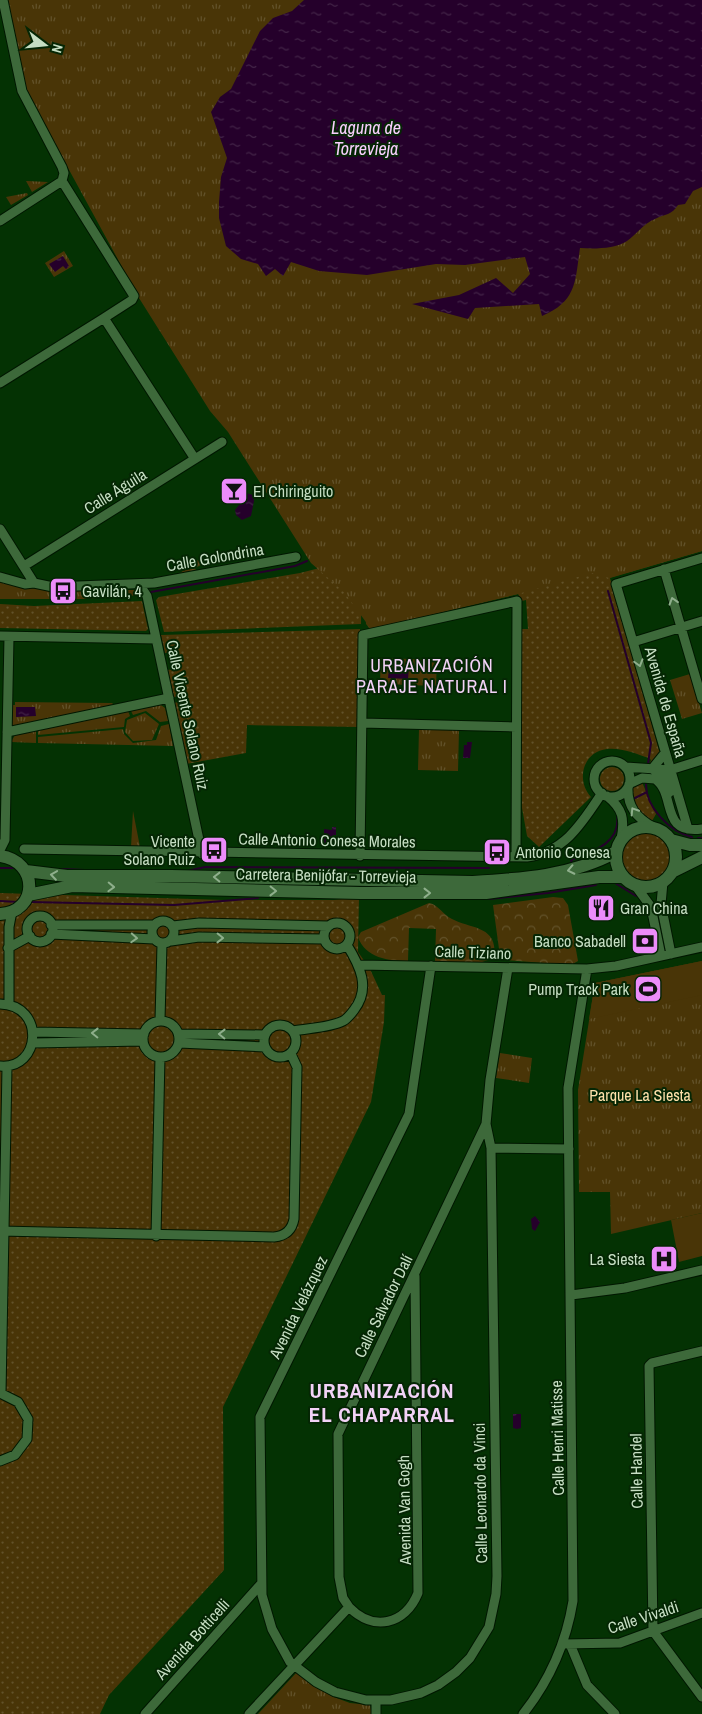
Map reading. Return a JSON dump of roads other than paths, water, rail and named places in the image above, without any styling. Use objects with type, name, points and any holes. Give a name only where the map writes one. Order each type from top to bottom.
[{"type":"main road","points":[[667,877],[676,858],[671,840],[663,832],[653,828],[636,828],[621,839],[616,852],[616,863],[623,878],[635,885],[650,887],[702,857]]},
{"type":"main road","points":[[671,840],[690,845],[702,845]]},
{"type":"main road","name":"Carretera Benijófar - Torrevieja","points":[[26,871],[68,876],[171,876],[472,882],[512,880],[576,869],[596,863],[616,852]]},
{"type":"main road","points":[[6,858],[26,871],[30,886],[28,895],[23,903],[6,913]]},
{"type":"main road","name":"Carretera Benijófar - Torrevieja","points":[[28,895],[72,886],[350,893],[486,893],[599,877],[623,878]]},
{"type":"street","points":[[0,221],[62,181],[64,173],[22,91],[3,0]]},
{"type":"street","points":[[0,384],[132,300],[134,296],[62,181]]},
{"type":"street","points":[[104,318],[195,459]]},
{"type":"street","name":"Calle Águila","points":[[24,566],[222,442]]},
{"type":"street","points":[[0,529],[34,583]]},
{"type":"street","name":"Calle Golondrina","points":[[0,577],[25,584],[34,583],[53,587],[140,584],[296,557]]},
{"type":"street","points":[[702,558],[664,569],[702,698]]},
{"type":"street","name":"Avenida de España","points":[[664,569],[617,583],[688,829]]},
{"type":"street","name":"Calle Vicente Solano Ruiz","points":[[140,584],[146,596],[156,639],[202,854]]},
{"type":"street","points":[[360,856],[363,635],[517,601],[516,857]]},
{"type":"street","points":[[633,642],[702,621]]},
{"type":"street","points":[[6,858],[7,732],[4,637],[156,639]]},
{"type":"street","points":[[7,732],[169,698]]},
{"type":"street","points":[[362,724],[516,727]]},
{"type":"street","points":[[652,769],[665,752]]},
{"type":"street","points":[[621,839],[624,825],[622,812],[604,794],[594,780],[599,766],[613,761],[626,767],[670,770],[702,760]]},
{"type":"street","points":[[626,767],[630,775],[628,786],[632,809],[653,828]]},
{"type":"street","points":[[652,769],[662,774],[667,781],[668,806]]},
{"type":"street","points":[[604,794],[619,795],[628,786],[647,777],[655,779],[663,787],[674,820],[688,829],[702,829]]},
{"type":"street","name":"Calle Antonio Conesa Morales","points":[[24,849],[202,854],[536,856],[558,847],[574,832],[604,794]]},
{"type":"street","points":[[0,850],[5,840]]},
{"type":"street","points":[[666,955],[660,904],[667,877]]},
{"type":"street","points":[[635,885],[651,906],[666,955]]},
{"type":"street","points":[[0,1461],[15,1455],[27,1439],[28,1419],[18,1402],[0,1393],[3,1066],[22,1060],[33,1043],[30,1021],[22,1010],[4,1004],[9,927],[6,913]]},
{"type":"street","points":[[51,934],[51,925],[47,918],[35,917],[27,926],[30,936],[34,940],[42,941],[51,934],[163,941],[199,937],[324,939]]},
{"type":"street","points":[[51,925],[154,925],[161,920],[168,922],[175,931],[163,941]]},
{"type":"street","points":[[173,926],[199,923],[328,926],[335,922],[343,924],[350,929],[351,938],[347,945],[341,949],[334,949],[324,939]]},
{"type":"street","points":[[154,925],[152,929],[163,941],[160,1020]]},
{"type":"street","points":[[324,939],[328,926]]},
{"type":"street","points":[[8,948],[30,936]]},
{"type":"street","points":[[293,1031],[342,1021],[352,1013],[359,1002],[362,990],[362,977],[359,965],[347,945]]},
{"type":"street","name":"Calle Tiziano","points":[[359,965],[587,969],[608,967],[702,947]]},
{"type":"street","name":"Avenida Velázquez","points":[[295,1665],[287,1658],[272,1629],[264,1605],[261,1584],[260,1417],[408,1114],[431,966]]},
{"type":"street","name":"Calle Salvador Dalí","points":[[349,1607],[342,1593],[339,1578],[338,1434],[486,1124],[490,1080],[508,968]]},
{"type":"street","name":"Calle Henri Matisse","points":[[523,1714],[547,1680],[567,1644],[574,1582],[568,1088],[587,969]]},
{"type":"street","points":[[143,1038],[148,1026],[160,1020],[171,1023],[179,1039]]},
{"type":"street","points":[[283,1025],[293,1031],[296,1037],[296,1046],[291,1054],[282,1058],[273,1056],[265,1047],[263,1041],[265,1035],[274,1026],[283,1025]]},
{"type":"street","points":[[33,1032],[143,1038]]},
{"type":"street","points":[[179,1039],[265,1035]]},
{"type":"street","points":[[33,1043],[143,1038]]},
{"type":"street","points":[[143,1038],[152,1054],[160,1057],[173,1052],[179,1039]]},
{"type":"street","points":[[179,1039],[265,1047]]},
{"type":"street","points":[[1,1231],[156,1236],[281,1236],[290,1230],[294,1219],[297,1066],[291,1054]]},
{"type":"street","points":[[156,1236],[160,1057]]},
{"type":"street","name":"Calle Leonardo da Vinci","points":[[295,1665],[316,1682],[335,1692],[355,1698],[376,1701],[401,1698],[421,1692],[448,1678],[476,1650],[489,1627],[493,1612],[496,1576],[491,1148],[486,1124]]},
{"type":"street","points":[[491,1148],[569,1149]]},
{"type":"street","points":[[571,1295],[625,1288],[702,1270]]},
{"type":"street","name":"Avenida Van Gogh","points":[[349,1607],[368,1620],[390,1621],[404,1614],[418,1593],[415,1273]]},
{"type":"street","points":[[406,1292],[416,1304]]},
{"type":"street","name":"Avenida Van Gogh","points":[[406,1292],[416,1339]]},
{"type":"street","name":"Calle Handel","points":[[653,1631],[649,1366],[702,1352]]},
{"type":"street","name":"Avenida Botticelli","points":[[145,1714],[261,1584]]},
{"type":"street","points":[[249,1714],[349,1607]]},
{"type":"street","name":"Calle Vivaldi","points":[[567,1644],[616,1644],[702,1613]]},
{"type":"street","points":[[653,1631],[702,1697]]},
{"type":"street","points":[[567,1644],[587,1685],[615,1714]]},
{"type":"street","points":[[376,1701],[376,1714]]},
{"type":"water","name":"Laguna de Torrevieja","points":[[304,0],[702,0],[702,187],[693,191],[685,204],[678,205],[671,213],[651,221],[622,244],[604,248],[580,248],[575,281],[568,297],[562,304],[542,316],[539,304],[475,308],[468,319],[412,304],[459,295],[496,278],[513,293],[530,274],[525,257],[465,265],[436,264],[367,275],[319,271],[291,262],[283,276],[275,269],[266,276],[258,264],[241,259],[226,246],[219,218],[219,202],[221,177],[227,158],[211,112],[220,97],[231,89],[260,31],[273,18],[292,11]]},
{"type":"water","points":[[63,256],[69,266],[66,269],[63,266],[55,272],[49,264]]},
{"type":"water","points":[[246,493],[253,495],[254,501],[251,516],[242,520],[236,515],[235,510],[239,505],[233,501],[235,498],[240,498]]},
{"type":"water","points":[[389,668],[409,668],[408,679],[388,678]]},
{"type":"water","points":[[16,707],[35,707],[36,716],[16,717]]},
{"type":"water","points":[[467,742],[472,742],[470,758],[463,758],[464,745],[467,745]]},
{"type":"water","points":[[332,827],[336,827],[336,835],[333,835],[332,846],[324,846],[324,829],[332,830]]},
{"type":"water","points":[[535,1216],[540,1222],[535,1231],[532,1229],[531,1219]]},
{"type":"water","points":[[513,1414],[521,1414],[521,1428],[513,1428]]},
{"type":"waterway","points":[[151,592],[295,566],[307,561]]},
{"type":"waterway","points":[[608,591],[651,743],[648,764]]},
{"type":"waterway","points":[[646,783],[650,801],[660,817],[675,830],[692,837]]},
{"type":"waterway","points":[[633,799],[647,792]]},
{"type":"waterway","points":[[572,863],[571,860],[603,846],[609,840],[617,826],[617,816]]},
{"type":"waterway","points":[[187,871],[205,867],[489,868]]},
{"type":"waterway","points":[[0,868],[15,868]]},
{"type":"waterway","points":[[62,869],[85,870]]},
{"type":"waterway","points":[[615,883],[636,896]]},
{"type":"waterway","points":[[489,899],[548,893],[596,885]]},
{"type":"waterway","points":[[30,902],[174,905],[258,898]]},
{"type":"waterway","points":[[0,901],[18,902]]},
{"type":"place","name":"El Chiringuito","points":[[234,491]]},
{"type":"place","name":"Gavilán, 4","points":[[63,591]]},
{"type":"place","name":"Vicente Solano Ruiz","points":[[214,850]]},
{"type":"place","name":"Antonio Conesa","points":[[497,852]]},
{"type":"place","name":"Gran China","points":[[601,908]]},
{"type":"place","name":"Banco Sabadell","points":[[645,941]]},
{"type":"place","name":"Pump Track Park","points":[[648,989]]},
{"type":"place","name":"La Siesta","points":[[664,1259]]},
{"type":"district","name":"URBANIZACIÓN PARAJE NATURAL I","points":[[432,675]]},
{"type":"district","name":"URBANIZACIÓN EL CHAPARRAL","points":[[382,1402]]},
{"type":"park label","name":"Parque La Siesta","points":[[640,1095]]}]
